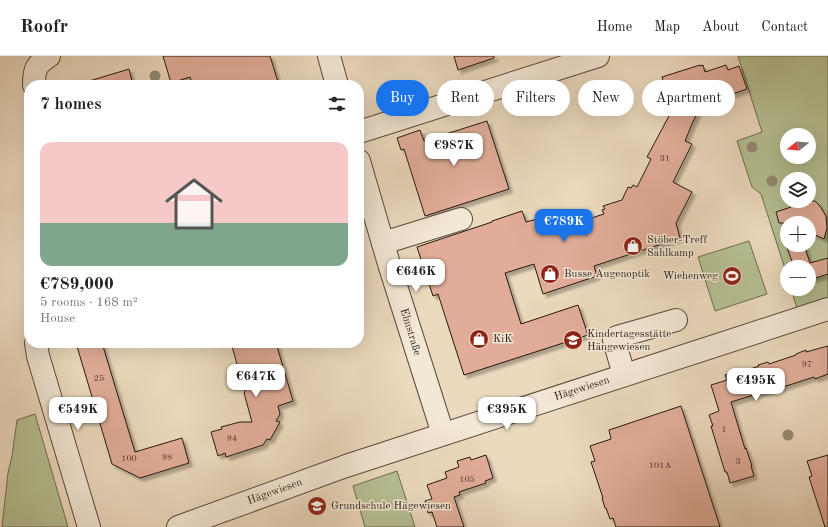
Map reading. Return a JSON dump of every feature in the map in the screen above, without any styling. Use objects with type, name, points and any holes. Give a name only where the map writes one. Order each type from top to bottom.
[{"type":"street","points":[[34,80],[34,74],[39,63],[49,56]]},
{"type":"street","points":[[328,56],[335,80]]},
{"type":"street","points":[[364,130],[598,56]]},
{"type":"street","name":"Elmstraße","points":[[364,178],[443,434]]},
{"type":"street","points":[[383,243],[461,219]]},
{"type":"street","name":"Hägewiesen","points":[[178,527],[322,474],[828,309]]},
{"type":"street","points":[[624,375],[614,340],[617,337],[676,320]]},
{"type":"street","points":[[37,348],[89,527]]},
{"type":"green space","points":[[738,56],[828,56],[828,299],[797,308],[793,296],[816,296],[816,260],[782,260],[761,194],[752,187],[737,141],[762,132]]},
{"type":"green space","name":"Wiehenweg","points":[[749,241],[767,294],[715,311],[698,257]]},
{"type":"green space","points":[[35,414],[68,527],[2,527],[8,473],[17,420]]},
{"type":"green space","points":[[397,471],[415,527],[365,527],[353,486]]},
{"type":"building","points":[[163,56],[270,56],[277,80],[191,80],[190,77],[180,80],[170,80]]},
{"type":"building","points":[[454,56],[494,56],[494,58],[458,70]]},
{"type":"building","points":[[700,65],[703,65],[705,72],[726,65],[728,70],[739,66],[747,89],[735,93],[735,80],[663,80],[662,77]]},
{"type":"building","points":[[129,69],[132,80],[93,80]]},
{"type":"building","points":[[669,116],[696,116],[685,141],[692,144],[673,182],[692,192],[676,223],[680,238],[594,266],[597,276],[543,294],[534,264],[505,273],[521,324],[578,305],[588,335],[464,375],[438,294],[433,296],[417,247],[522,211],[526,222],[541,218],[544,228],[575,218],[576,223],[604,214],[602,210],[605,209],[603,206],[622,200],[628,187],[631,188],[633,185],[637,187],[651,159],[647,157]]},
{"type":"building","points":[[487,121],[509,189],[425,216],[404,149],[401,150],[397,138],[420,130],[424,141]]},
{"type":"building","points":[[816,202],[826,216],[827,228],[824,239],[816,235],[816,216],[780,216],[779,223],[776,212],[788,208],[816,208]]},
{"type":"building","points":[[789,252],[806,252],[809,260],[791,260]]},
{"type":"building","points":[[828,258],[828,274],[816,278],[816,261]]},
{"type":"building","points":[[828,346],[828,374],[731,402],[754,476],[730,483],[727,472],[725,472],[711,426],[713,426],[709,415],[719,411],[711,385],[727,380],[725,375],[736,372],[736,374],[768,362],[769,364],[806,350],[806,352]]},
{"type":"building","points":[[77,348],[104,348],[135,452],[182,438],[189,463],[140,478],[112,464]]},
{"type":"building","points":[[232,348],[277,348],[293,401],[278,406],[280,414],[276,421],[280,422],[270,440],[267,439],[263,445],[226,457],[225,453],[218,456],[211,432],[222,429],[221,427],[240,422],[252,422],[244,393],[245,392]]},
{"type":"building","points":[[681,406],[720,527],[616,527],[613,518],[610,519],[605,508],[591,462],[595,461],[590,446],[611,439],[609,430]]},
{"type":"building","points":[[486,455],[493,478],[485,481],[486,483],[459,492],[460,495],[454,497],[464,527],[437,527],[432,512],[428,513],[425,501],[432,499],[427,485],[447,478],[445,472],[459,467],[457,461],[470,457],[471,460]]},
{"type":"building","points":[[828,455],[828,527],[825,527],[809,477],[812,476],[807,461]]},
{"type":"place","name":"Stöber-Treff Sahlkamp","points":[[633,246]]},
{"type":"place","name":"Busse Augenoptik","points":[[550,274]]},
{"type":"place","name":"Wiehenweg","points":[[732,276]]},
{"type":"place","name":"KiK","points":[[479,339]]},
{"type":"place","name":"Kindertagesstätte Hängewiesen","points":[[573,340]]},
{"type":"place","name":"Grundschule Hägewiesen","points":[[317,506]]}]
